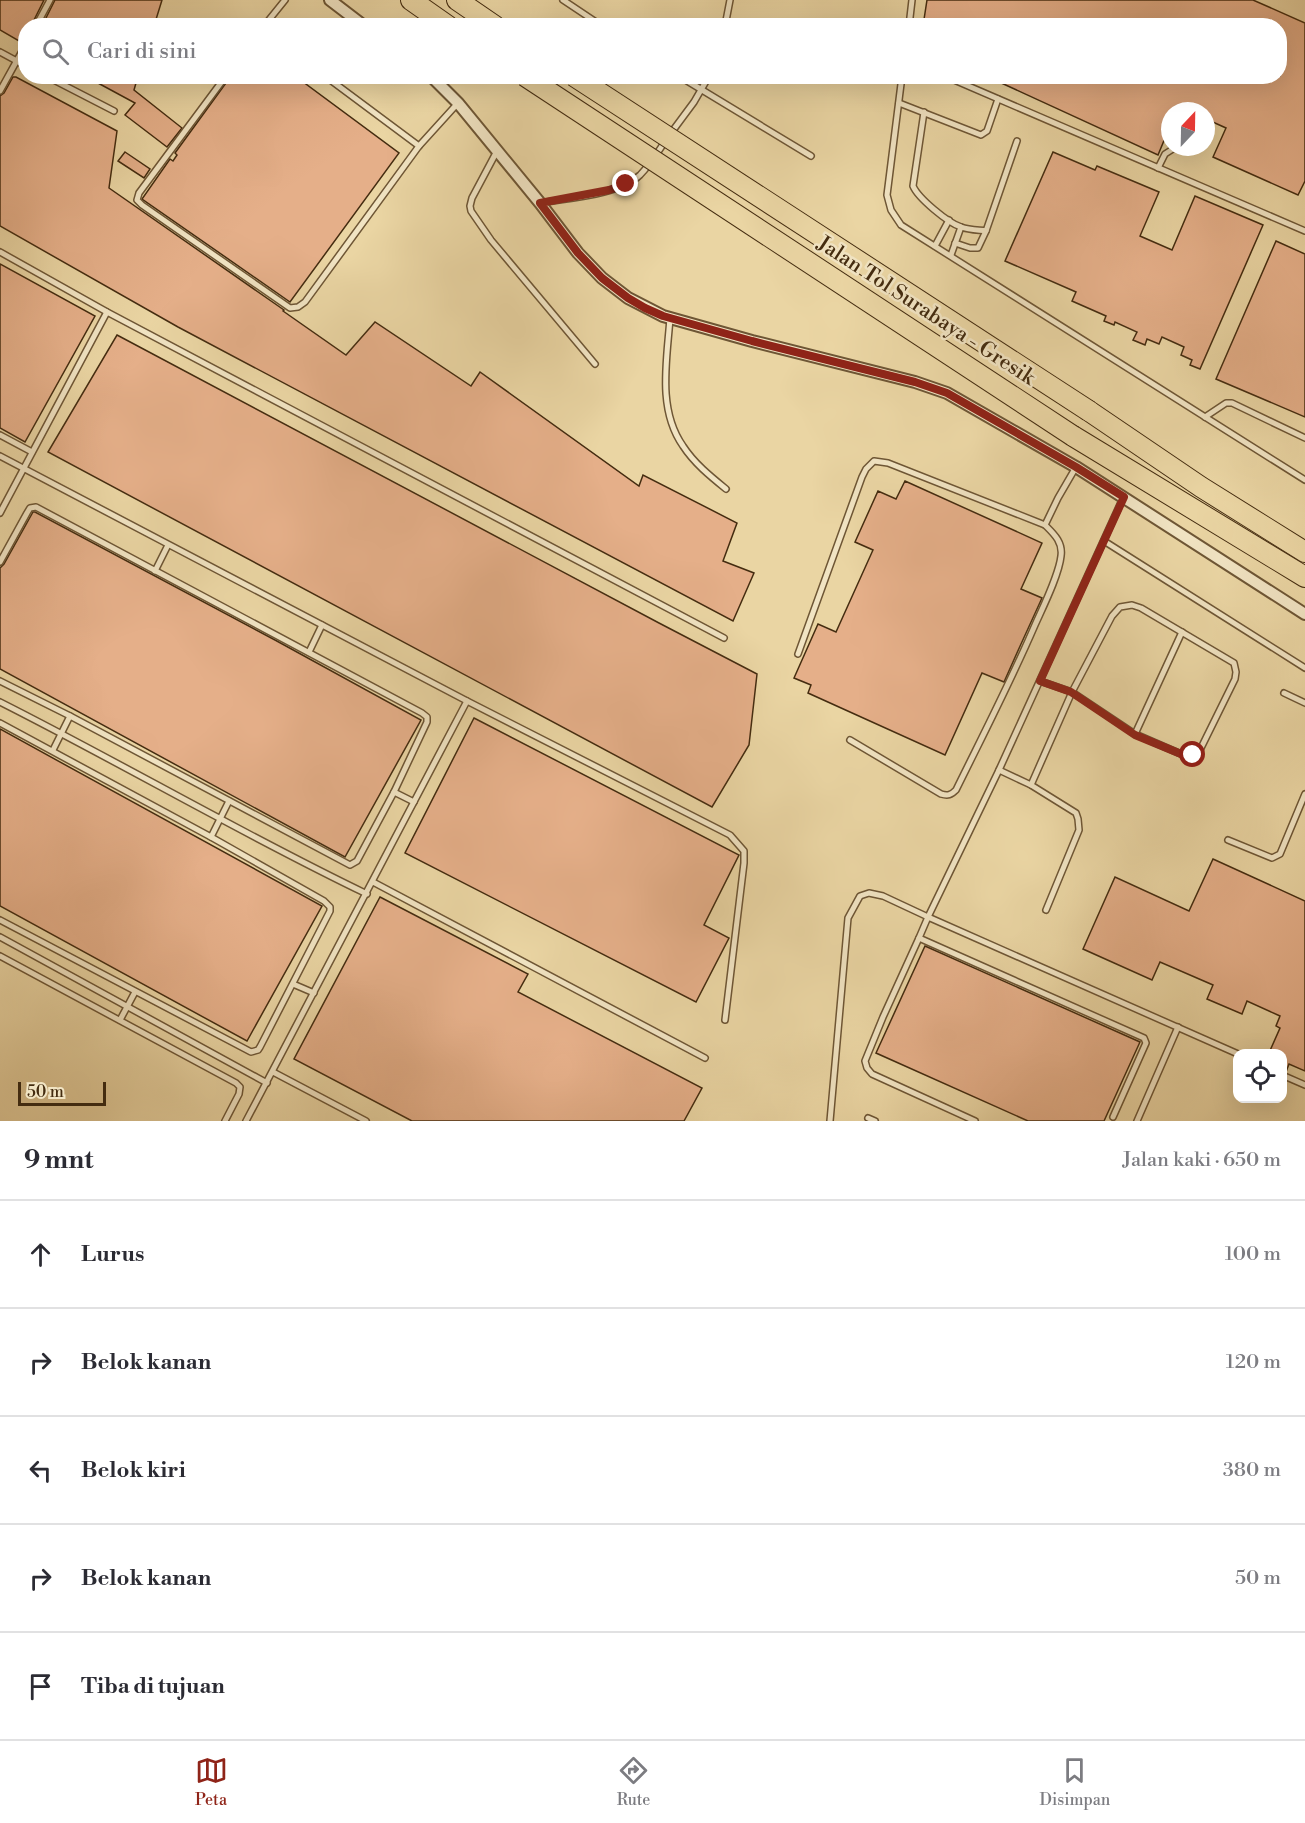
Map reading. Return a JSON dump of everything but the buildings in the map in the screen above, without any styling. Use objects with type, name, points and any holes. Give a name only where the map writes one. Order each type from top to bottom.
[{"type":"highway","points":[[411,0],[437,18]]},
{"type":"highway","points":[[457,0],[483,18]]},
{"type":"highway","name":"Jalan Tol Surabaya - Gresik","points":[[537,84],[1073,436],[1305,577]]},
{"type":"highway","name":"Jalan Tol Surabaya - Gresik","points":[[586,84],[1089,411],[1201,487],[1305,552]]},
{"type":"street","points":[[330,0],[354,18]]},
{"type":"street","points":[[439,84],[497,150],[578,253],[602,278],[628,298],[670,318],[915,382],[947,393],[1076,467],[1305,614]]},
{"type":"lane","points":[[40,18],[50,0]]},
{"type":"lane","points":[[270,18],[285,0]]},
{"type":"lane","points":[[563,0],[590,18]]},
{"type":"lane","points":[[727,18],[730,0]]},
{"type":"lane","points":[[910,18],[912,0]]},
{"type":"lane","points":[[0,52],[16,61]]},
{"type":"lane","points":[[0,91],[18,58]]},
{"type":"lane","points":[[62,84],[114,111]]},
{"type":"lane","points":[[220,84],[139,193],[137,200],[290,308],[298,307],[305,302],[419,146],[458,103]]},
{"type":"lane","points":[[336,84],[419,146]]},
{"type":"lane","points":[[692,84],[811,156]]},
{"type":"lane","points":[[540,203],[609,190],[639,176],[705,84]]},
{"type":"lane","points":[[901,84],[887,195],[891,210],[900,225],[1305,480]]},
{"type":"lane","points":[[963,84],[1305,231]]},
{"type":"lane","points":[[899,103],[981,135],[987,131],[998,99]]},
{"type":"lane","points":[[924,112],[913,186],[919,196],[949,220],[962,228],[986,231]]},
{"type":"lane","points":[[956,243],[978,248],[1017,141]]},
{"type":"lane","points":[[497,150],[472,198],[471,212],[491,240],[595,364]]},
{"type":"lane","points":[[1158,168],[1164,156]]},
{"type":"lane","points":[[935,246],[949,220]]},
{"type":"lane","points":[[951,255],[962,228]]},
{"type":"lane","points":[[0,252],[107,312],[724,638]]},
{"type":"lane","points":[[0,513],[107,312]]},
{"type":"lane","points":[[670,318],[665,390],[672,427],[682,445],[698,465],[726,489]]},
{"type":"lane","points":[[1205,417],[1226,403],[1232,403],[1305,438]]},
{"type":"lane","points":[[0,435],[32,452]]},
{"type":"lane","points":[[0,456],[467,701],[730,835],[744,851],[744,863],[725,1020]]},
{"type":"lane","points":[[798,654],[862,477],[874,461],[888,463],[1045,525],[1057,536],[1061,545],[1061,557],[1048,595],[1020,659],[956,790],[948,796],[941,794],[850,740]]},
{"type":"lane","points":[[1045,525],[1076,467]]},
{"type":"lane","points":[[975,1121],[872,1074],[865,1061],[928,917],[999,770],[1124,497]]},
{"type":"lane","points":[[0,562],[27,513],[33,507],[309,652],[427,717],[427,725],[357,861],[350,865],[0,681]]},
{"type":"lane","points":[[1104,541],[1305,668]]},
{"type":"lane","points":[[155,571],[168,545]]},
{"type":"lane","points":[[1031,785],[1071,692],[1112,616],[1120,607],[1131,605],[1141,608],[1234,663],[1236,672],[1235,679],[1200,750],[1193,755],[1181,754],[1135,735],[1071,692],[1040,681]]},
{"type":"lane","points":[[309,652],[322,625]]},
{"type":"lane","points":[[1135,735],[1182,632]]},
{"type":"lane","points":[[1284,693],[1305,703]]},
{"type":"lane","points":[[246,1121],[467,701]]},
{"type":"lane","points":[[0,702],[300,862],[367,894]]},
{"type":"lane","points":[[53,750],[70,716]]},
{"type":"lane","points":[[0,723],[211,837],[324,901],[330,907],[294,984],[260,1047],[252,1052],[0,920]]},
{"type":"lane","points":[[999,770],[1031,785],[1076,813],[1079,830],[1046,910]]},
{"type":"lane","points":[[394,792],[414,802]]},
{"type":"lane","points":[[1228,840],[1272,858],[1276,857],[1280,854],[1305,794]]},
{"type":"lane","points":[[211,837],[229,801]]},
{"type":"lane","points":[[373,882],[705,1058]]},
{"type":"lane","points":[[830,1121],[848,918],[860,896],[870,893],[883,896],[1233,1052]]},
{"type":"lane","points":[[0,937],[267,1083]]},
{"type":"lane","points":[[919,938],[1144,1038],[1146,1043],[1113,1117]]},
{"type":"lane","points":[[0,956],[236,1083],[240,1087],[239,1094],[225,1121]]},
{"type":"lane","points":[[294,984],[314,993]]},
{"type":"lane","points":[[120,1020],[135,992]]},
{"type":"lane","points":[[1137,1121],[1178,1027]]},
{"type":"lane","points":[[273,1072],[366,1121]]},
{"type":"lane","points":[[1287,1077],[1305,1085]]},
{"type":"lane","points":[[868,1118],[875,1121]]},
{"type":"route","points":[[626,184],[609,190],[540,203],[578,253],[602,278],[628,298],[663,316],[915,382],[947,393],[1124,497],[1040,681],[1071,692],[1135,735],[1181,754],[1193,755]]}]
